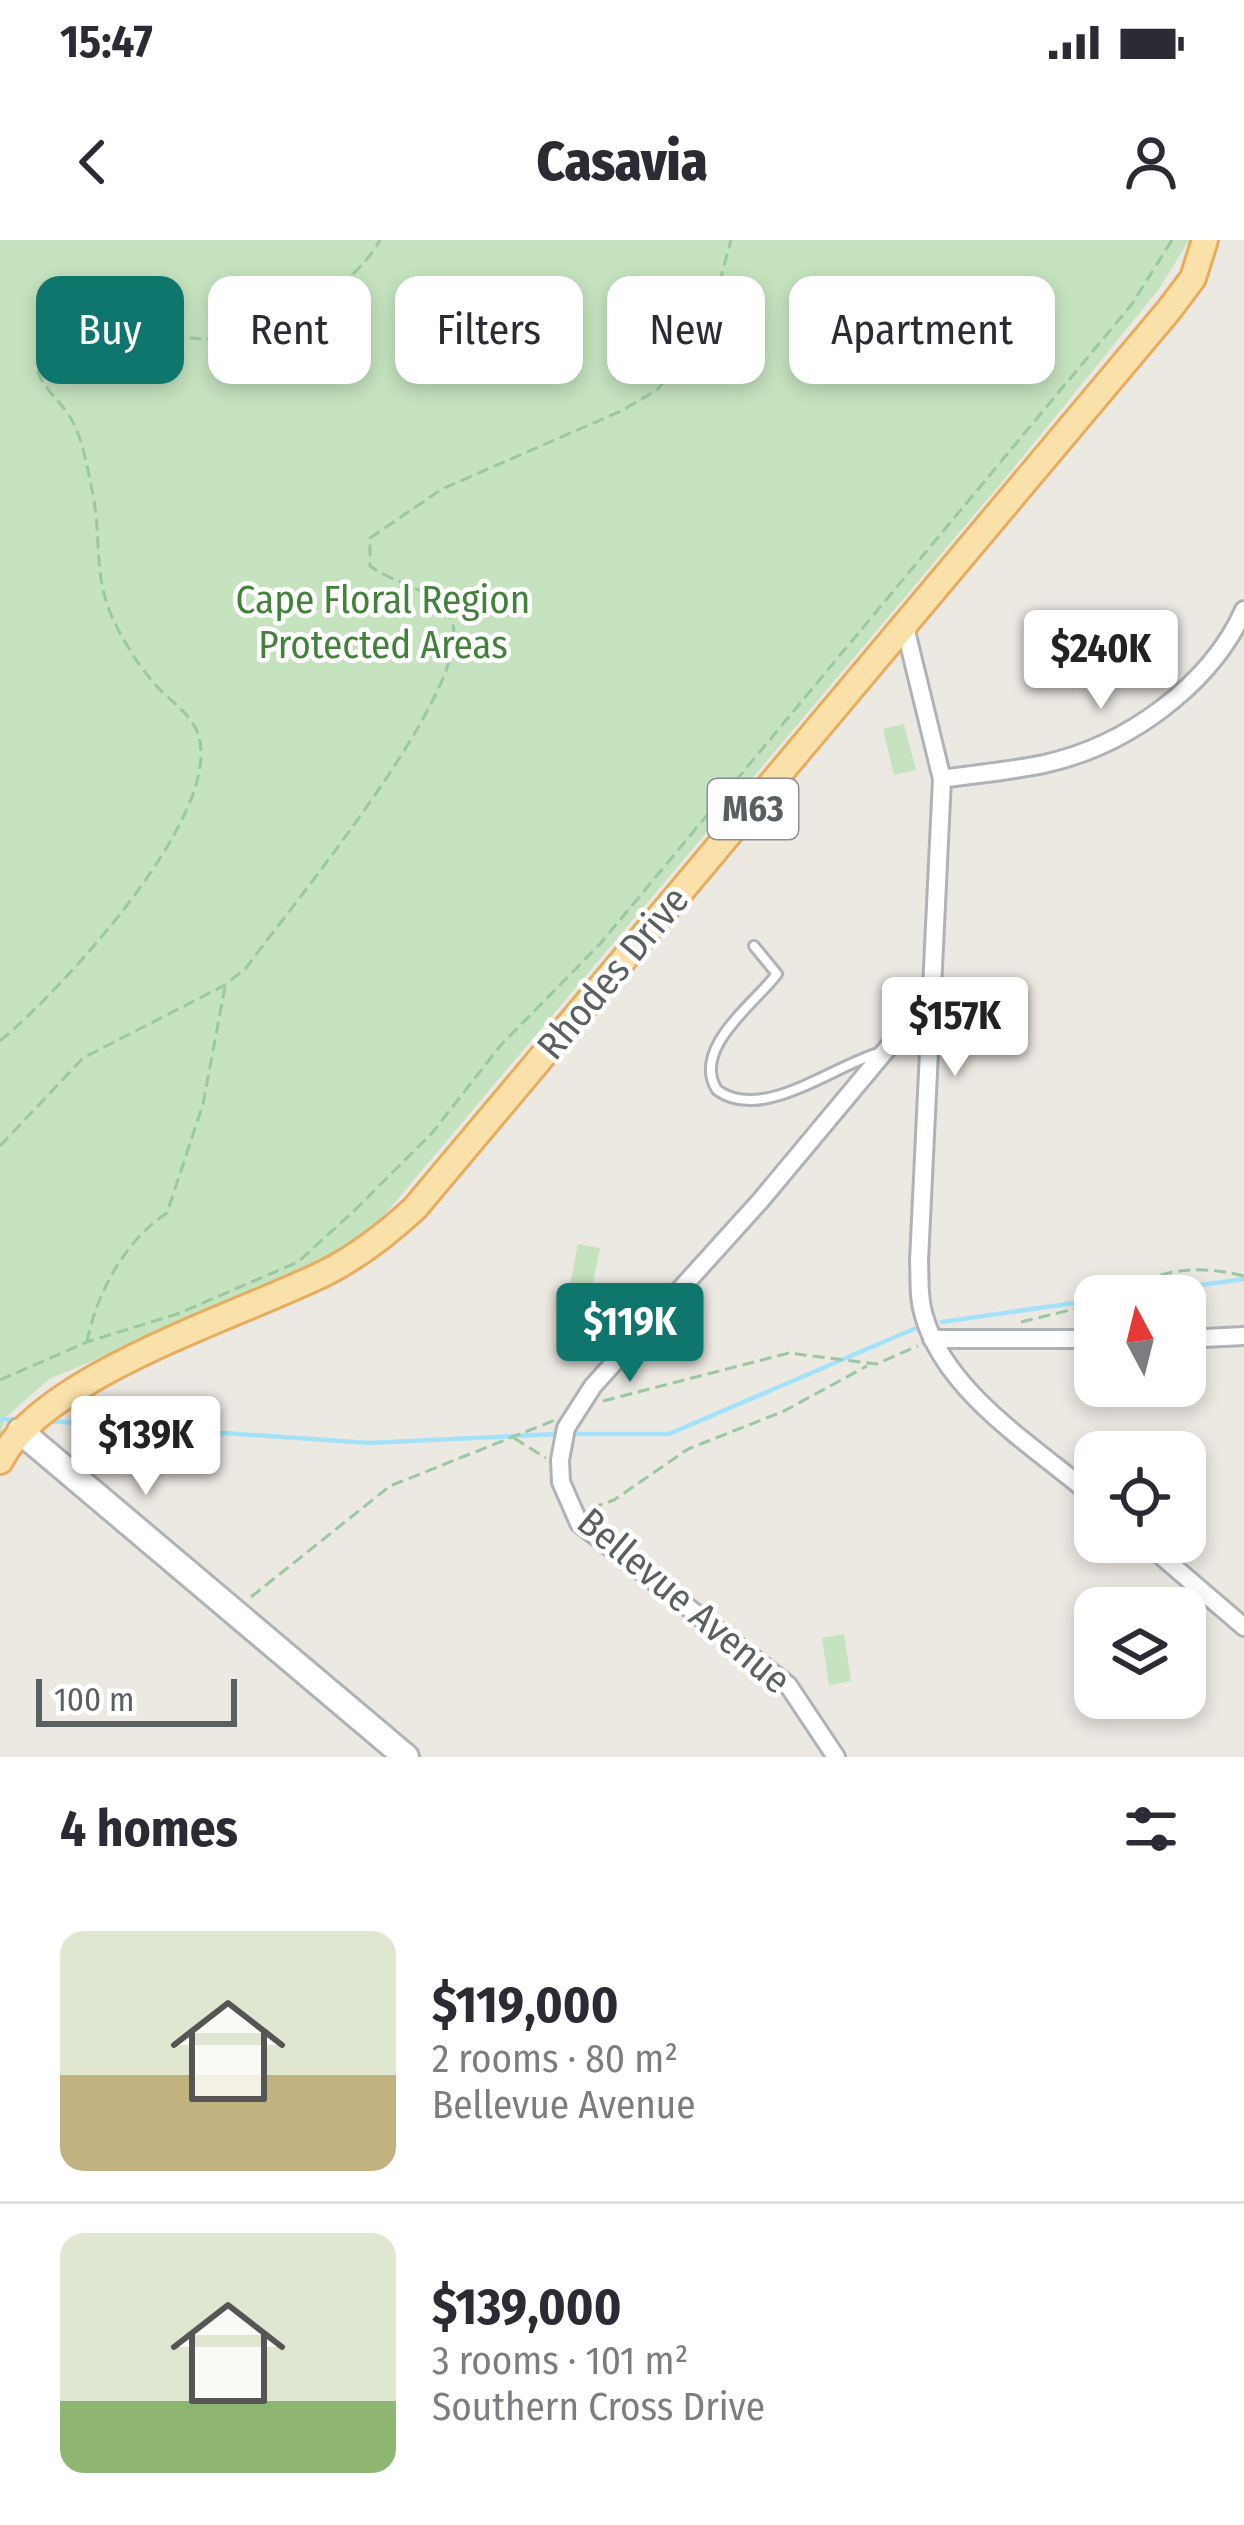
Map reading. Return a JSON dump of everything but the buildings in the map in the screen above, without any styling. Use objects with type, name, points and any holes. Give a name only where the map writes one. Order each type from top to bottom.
[{"type":"main road","name":"Rhodes Drive","points":[[0,1462],[29,1422],[92,1381],[326,1272],[406,1216],[775,784],[904,622],[1182,295],[1205,240]]},
{"type":"street","points":[[942,778],[1044,764],[1097,745],[1196,683],[1223,651],[1244,610]]},
{"type":"street","points":[[904,622],[942,778],[919,1261],[922,1309],[932,1339],[974,1394],[1074,1480]]},
{"type":"street","name":"Bellevue Avenue","points":[[836,1757],[788,1685],[579,1523],[560,1475],[566,1428],[575,1411],[932,995]]},
{"type":"street","points":[[1206,1339],[1244,1336]]},
{"type":"street","points":[[932,1339],[1074,1339]]},
{"type":"street","points":[[29,1422],[235,1610],[406,1757]]},
{"type":"street","points":[[1169,1563],[1244,1627]]},
{"type":"lane","points":[[754,946],[777,974],[714,1048],[709,1067],[717,1090],[741,1102],[764,1102],[843,1064],[888,1050]]},
{"type":"path","points":[[0,1041],[52,996],[142,887],[193,791],[201,758],[195,725],[152,681],[110,613],[97,565],[89,479],[70,417],[38,373],[42,342],[53,328],[72,320],[107,321],[181,337],[235,334],[346,282],[380,240]]},
{"type":"path","points":[[0,1146],[83,1058],[225,985],[246,968],[420,728],[452,657],[452,620],[439,603],[370,566],[370,538],[442,489],[621,411],[657,390],[686,355],[713,306],[731,240]]},
{"type":"path","points":[[0,1379],[87,1342],[177,1314],[298,1262],[415,1150],[500,1046],[600,944],[967,506],[1132,304],[1172,240]]},
{"type":"path","points":[[87,1342],[92,1318],[140,1230],[167,1213],[202,1104],[225,985]]},
{"type":"path","points":[[1151,1275],[1204,1266],[1244,1276]]},
{"type":"path","points":[[1018,1323],[1074,1309]]},
{"type":"path","points":[[582,1506],[604,1505],[688,1449],[784,1411],[853,1369],[932,1339]]},
{"type":"path","points":[[235,1610],[390,1486],[575,1411],[789,1353],[876,1364]]},
{"type":"path","points":[[512,1437],[544,1455],[560,1475]]},
{"type":"green space","name":"Cape Floral Region Protected Areas","points":[[0,240],[1189,240],[1159,289],[1007,476],[369,1233],[332,1261],[49,1379],[6,1417],[0,1435]]},
{"type":"green space","points":[[904,724],[916,770],[894,775],[883,729]]},
{"type":"green space","points":[[578,1244],[600,1248],[591,1294],[569,1290]]},
{"type":"green space","points":[[844,1634],[851,1681],[829,1685],[822,1638]]},
{"type":"waterway","points":[[1206,1284],[1244,1279]]},
{"type":"waterway","points":[[942,1322],[1074,1303]]},
{"type":"waterway","points":[[574,1434],[669,1434],[916,1328]]},
{"type":"waterway","points":[[0,1419],[18,1420]]},
{"type":"waterway","points":[[48,1421],[369,1443],[556,1434]]}]
